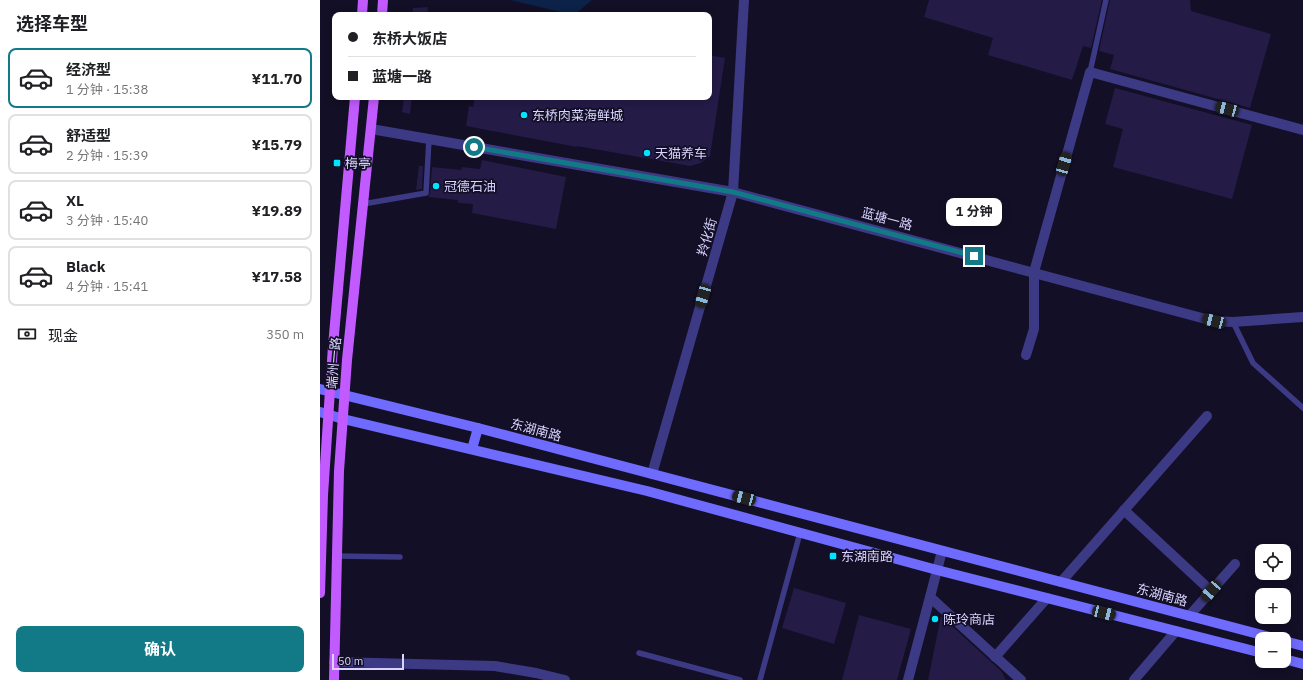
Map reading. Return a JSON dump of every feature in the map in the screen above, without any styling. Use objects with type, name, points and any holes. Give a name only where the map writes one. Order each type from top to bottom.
[{"type":"main road","points":[[362,12],[363,0]]},
{"type":"main road","points":[[382,12],[383,0]]},
{"type":"main road","name":"端州一路","points":[[320,593],[325,391],[355,100]]},
{"type":"main road","name":"端州一路","points":[[334,680],[339,471],[344,395],[374,100]]},
{"type":"main road","name":"东湖南路","points":[[325,391],[478,428],[1255,633]]},
{"type":"main road","points":[[324,413],[343,419],[647,491],[937,570],[1255,651]]},
{"type":"main road","points":[[472,449],[478,428]]},
{"type":"main road","points":[[1291,643],[1303,646]]},
{"type":"main road","points":[[1291,661],[1303,664]]},
{"type":"street","name":"羚化街","points":[[652,474],[733,192],[744,0]]},
{"type":"street","points":[[1026,355],[1034,329],[1034,272],[1090,72],[1303,130]]},
{"type":"street","name":"蓝塘一路","points":[[371,129],[733,192],[1214,321],[1233,322],[1303,317]]},
{"type":"street","points":[[1061,582],[1207,416]]},
{"type":"street","points":[[1124,510],[1211,591]]},
{"type":"street","points":[[908,680],[942,551]]},
{"type":"street","points":[[1189,616],[1235,564]]},
{"type":"street","points":[[930,597],[1021,680]]},
{"type":"street","points":[[995,657],[1047,598]]},
{"type":"street","points":[[1134,680],[1176,631]]},
{"type":"street","points":[[334,662],[496,666],[565,680]]},
{"type":"lane","points":[[1090,72],[1106,0]]},
{"type":"lane","points":[[363,204],[426,193],[429,139]]},
{"type":"lane","points":[[1233,322],[1253,363],[1303,408]]},
{"type":"lane","points":[[760,680],[800,533]]},
{"type":"lane","points":[[337,556],[400,557]]},
{"type":"lane","points":[[640,653],[740,680]]},
{"type":"water","points":[[510,0],[592,0],[578,12],[561,12]]},
{"type":"building","points":[[929,0],[1102,0],[1091,48],[1083,46],[1072,80],[988,55],[993,38],[924,17]]},
{"type":"building","points":[[1110,0],[1190,0],[1191,11],[1271,34],[1250,108],[1110,69],[1114,55],[1099,51]]},
{"type":"building","points":[[428,7],[427,12],[412,12],[413,8]]},
{"type":"building","points":[[712,56],[725,58],[710,156],[701,163],[690,166],[466,126],[469,106],[473,107],[474,100],[712,100]]},
{"type":"building","points":[[1115,88],[1252,125],[1232,199],[1113,167],[1123,129],[1105,124]]},
{"type":"building","points":[[404,100],[412,100],[410,114],[402,112]]},
{"type":"building","points":[[482,160],[566,177],[556,229],[472,213],[473,204],[458,203],[458,200],[428,197],[430,193],[432,167],[461,170],[462,167],[480,169]]},
{"type":"building","points":[[419,166],[423,166],[422,189],[416,190]]},
{"type":"building","points":[[794,588],[846,603],[834,644],[782,628]]},
{"type":"building","points":[[859,615],[911,629],[897,680],[842,680]]},
{"type":"building","points":[[941,616],[1001,671],[1006,680],[928,680]]},
{"type":"place","name":"东桥肉菜海鲜城","points":[[524,115]]},
{"type":"place","name":"天猫养车","points":[[647,153]]},
{"type":"place","name":"梅亭","points":[[337,163]]},
{"type":"place","name":"冠德石油","points":[[436,186]]},
{"type":"place","name":"东湖南路","points":[[833,556]]},
{"type":"place","name":"陈玲商店","points":[[935,619]]},
{"type":"route","points":[[474,147],[733,192],[974,256]]}]
